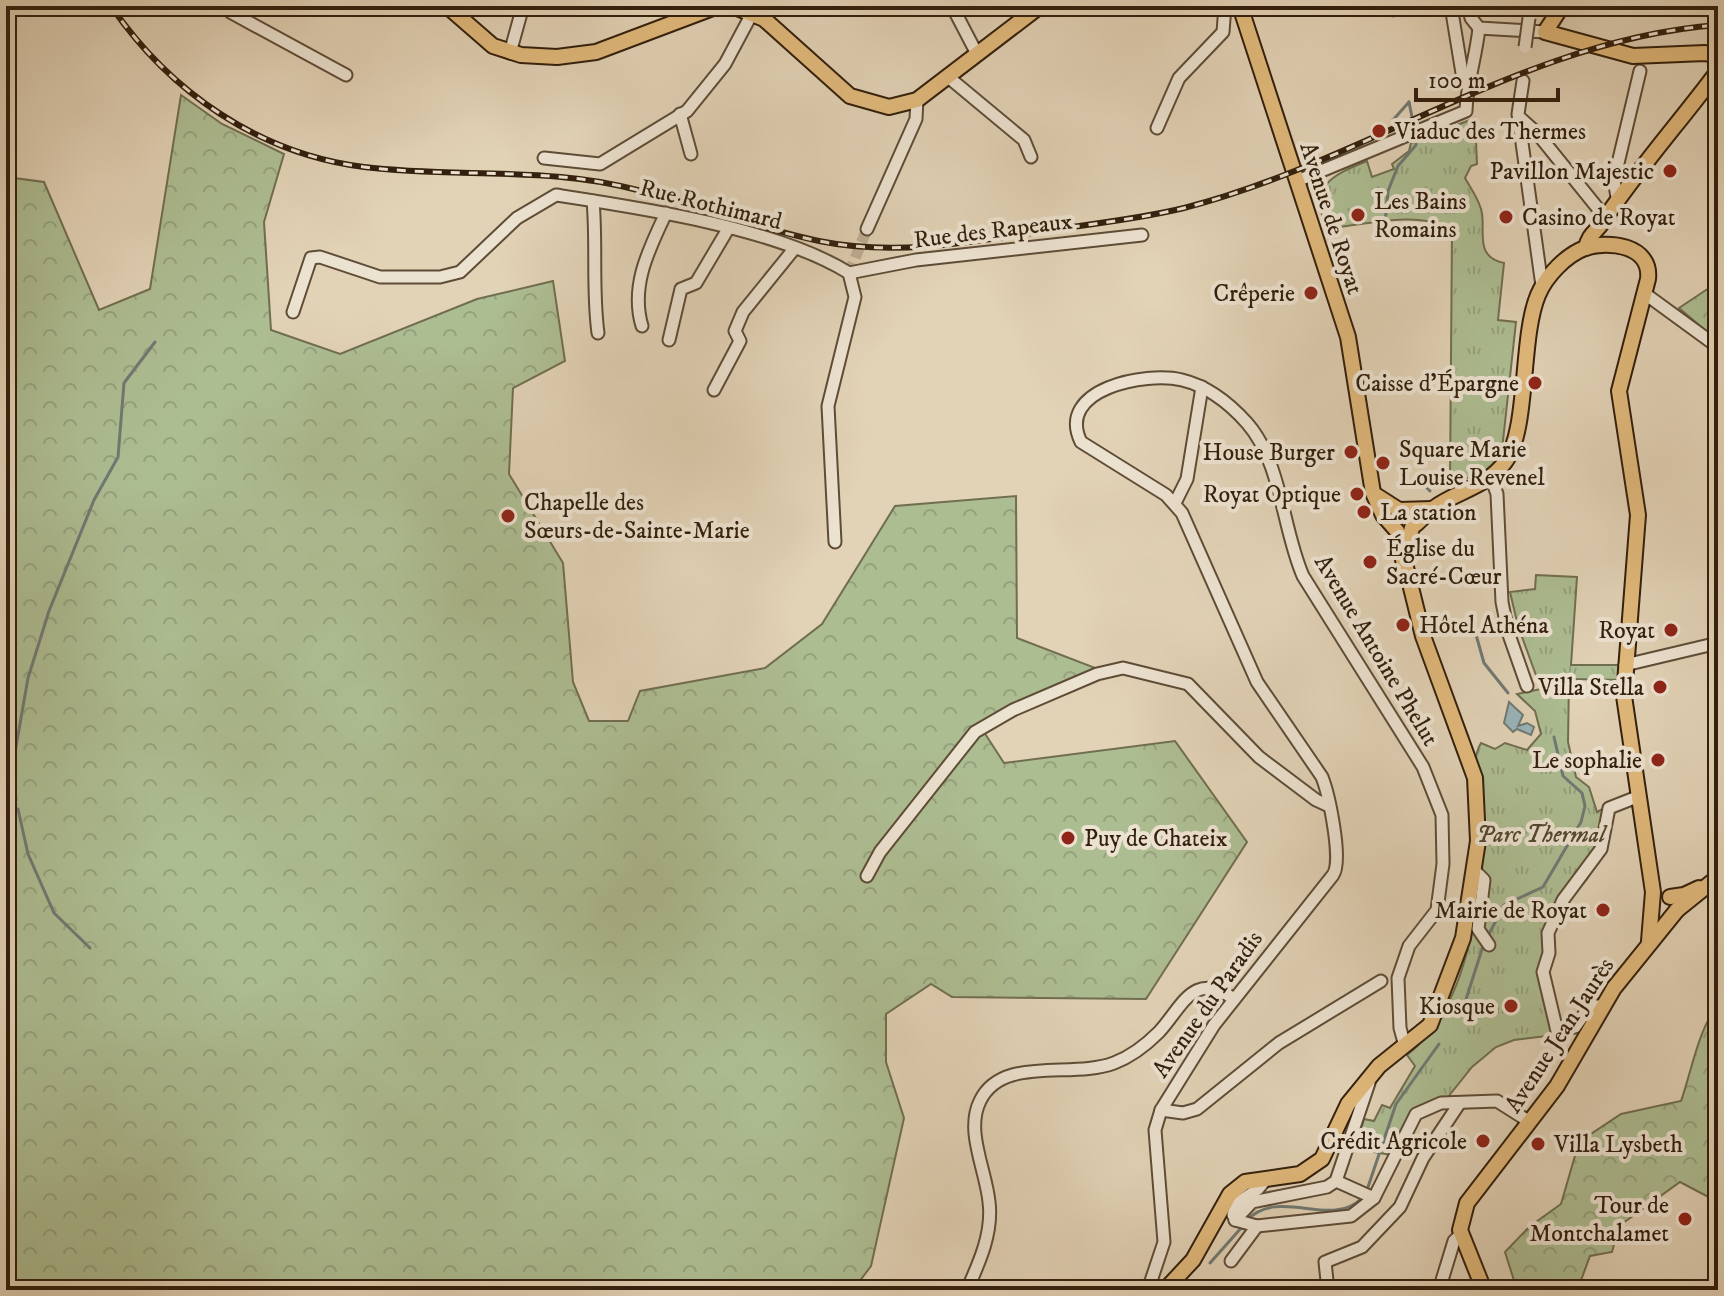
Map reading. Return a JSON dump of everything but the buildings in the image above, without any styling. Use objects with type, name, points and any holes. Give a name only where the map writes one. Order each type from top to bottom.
[{"type":"main road","points":[[447,6],[479,37],[510,53],[544,57],[586,55],[718,6]]},
{"type":"main road","points":[[732,6],[754,9],[856,99],[889,107],[917,100],[1040,6]]},
{"type":"main road","name":"Avenue de Royat","points":[[1240,6],[1348,337],[1373,493],[1383,515],[1404,521]]},
{"type":"main road","points":[[1562,6],[1545,32],[1633,56],[1713,53],[1718,56]]},
{"type":"main road","points":[[1586,248],[1589,234],[1718,71]]},
{"type":"main road","points":[[1602,221],[1606,247]]},
{"type":"main road","points":[[1165,1290],[1193,1260],[1230,1194],[1245,1182],[1300,1174],[1322,1159],[1348,1104],[1372,1074],[1430,1025],[1440,1004],[1463,938],[1475,871],[1478,841],[1475,778],[1423,636],[1403,560],[1404,521],[1491,477],[1507,460],[1514,443],[1531,317],[1542,286],[1567,259],[1586,248],[1606,247],[1613,243],[1628,249],[1647,266],[1644,293],[1619,391],[1638,515],[1624,696],[1637,797],[1651,871],[1665,907],[1714,880]]},
{"type":"main road","name":"Avenue Jean Jaurès","points":[[1461,1234],[1460,1224],[1467,1203],[1557,1086],[1602,1006],[1649,941],[1665,907]]},
{"type":"main road","points":[[1461,1234],[1484,1290]]},
{"type":"street","points":[[229,6],[230,12],[346,75]]},
{"type":"street","points":[[510,53],[523,6]]},
{"type":"street","points":[[952,6],[977,54]]},
{"type":"street","points":[[1157,128],[1179,78],[1223,32],[1225,6]]},
{"type":"street","points":[[1451,6],[1462,73],[1468,80]]},
{"type":"street","points":[[1468,6],[1471,18],[1479,28],[1545,32]]},
{"type":"street","points":[[544,158],[600,164],[680,114],[725,64],[754,9]]},
{"type":"street","points":[[1525,47],[1530,12]]},
{"type":"street","points":[[1299,186],[1310,187],[1323,171],[1466,111],[1468,80],[1479,28]]},
{"type":"street","points":[[1617,197],[1614,180],[1640,71]]},
{"type":"street","points":[[947,76],[1024,140],[1031,157]]},
{"type":"street","points":[[1523,81],[1518,117],[1542,286]]},
{"type":"street","points":[[867,229],[916,119],[917,100]]},
{"type":"street","points":[[680,114],[691,154]]},
{"type":"street","points":[[1518,117],[1537,133],[1602,221]]},
{"type":"street","name":"Rue Rothimard","points":[[293,312],[311,258],[320,257],[380,277],[440,277],[460,272],[517,218],[556,195],[666,213],[728,229],[833,263],[849,273]]},
{"type":"street","points":[[593,201],[596,234],[593,293],[598,333]]},
{"type":"street","points":[[642,326],[637,294],[652,243],[666,213]]},
{"type":"street","points":[[669,340],[681,289],[696,283],[728,229]]},
{"type":"street","name":"Rue des Rapeaux","points":[[849,273],[916,260],[1142,235]]},
{"type":"street","points":[[714,390],[740,341],[735,331],[743,312],[794,249]]},
{"type":"street","points":[[835,542],[828,406],[855,297],[849,273]]},
{"type":"street","points":[[1644,293],[1718,347]]},
{"type":"street","name":"Avenue Antoine Phelut","points":[[1175,503],[1088,449],[1076,433],[1078,409],[1095,393],[1147,379],[1167,378],[1202,387],[1228,404],[1258,438],[1303,576],[1423,767],[1442,815],[1443,864],[1437,910],[1409,946],[1398,978],[1399,1017],[1405,1046]]},
{"type":"street","points":[[1202,387],[1187,479],[1175,503],[1257,682],[1322,777],[1329,806]]},
{"type":"street","points":[[1491,477],[1497,494],[1502,602],[1508,632],[1527,686]]},
{"type":"street","points":[[1625,665],[1718,643]]},
{"type":"street","points":[[867,876],[880,852],[975,732],[1013,710],[1097,674],[1123,668],[1188,684],[1259,757],[1316,800],[1329,806]]},
{"type":"street","points":[[1602,1006],[1590,1006],[1573,1028],[1557,1031],[1543,972],[1549,953],[1548,933],[1563,900],[1601,849],[1609,808],[1637,797]]},
{"type":"street","name":"Avenue du Paradis","points":[[1148,1290],[1164,1242],[1155,1130],[1161,1110],[1234,999],[1337,869],[1329,806]]},
{"type":"street","points":[[1475,871],[1484,880],[1478,929],[1489,945]]},
{"type":"street","points":[[1161,1110],[1183,1113],[1197,1109],[1279,1043],[1381,981]]},
{"type":"street","points":[[967,1290],[987,1236],[990,1205],[973,1122],[977,1105],[993,1082],[1010,1074],[1076,1071],[1115,1063],[1158,1032],[1188,996],[1199,989],[1220,989],[1234,999]]},
{"type":"street","points":[[1231,1261],[1252,1202],[1327,1187],[1336,1181],[1372,1074]]},
{"type":"street","points":[[1245,1224],[1351,1216],[1416,1114],[1451,1100],[1459,1104],[1484,1099],[1497,1101],[1530,1122]]},
{"type":"street","points":[[1328,1290],[1325,1262],[1355,1250],[1383,1225],[1407,1196],[1423,1158],[1459,1104]]},
{"type":"street","points":[[1245,1224],[1236,1204],[1258,1189],[1267,1178]]},
{"type":"street","points":[[1336,1181],[1367,1194]]},
{"type":"street","points":[[1439,1290],[1454,1241],[1461,1234]]},
{"type":"green space","points":[[181,95],[222,124],[284,154],[264,222],[271,330],[340,354],[477,299],[553,281],[565,361],[513,388],[509,474],[563,563],[573,682],[589,721],[628,721],[640,691],[765,668],[822,624],[895,506],[1016,496],[1017,638],[1098,669],[980,726],[1004,763],[1175,741],[1247,842],[1146,999],[952,997],[931,984],[886,1014],[886,1062],[904,1118],[871,1266],[853,1290],[6,1290],[6,177],[44,182],[99,310],[150,289]]},
{"type":"green space","points":[[1475,118],[1477,164],[1471,166],[1465,178],[1481,209],[1485,250],[1495,260],[1504,263],[1498,320],[1516,322],[1501,459],[1488,472],[1450,483],[1452,230],[1424,220],[1407,219],[1326,229],[1320,202],[1327,184],[1343,172],[1367,161],[1372,177],[1394,169],[1392,164],[1409,151],[1411,143]]},
{"type":"green space","points":[[1718,282],[1718,335],[1706,331],[1679,308]]},
{"type":"green space","name":"Parc Thermal","points":[[1536,575],[1577,577],[1571,665],[1625,665],[1624,680],[1569,679],[1568,742],[1576,777],[1589,787],[1597,812],[1637,791],[1610,812],[1602,853],[1587,879],[1567,902],[1553,934],[1555,949],[1545,972],[1556,1035],[1514,1040],[1496,1047],[1472,1067],[1448,1097],[1423,1106],[1391,1155],[1355,1149],[1364,1119],[1374,1121],[1382,1105],[1390,1108],[1415,1066],[1407,1055],[1429,1033],[1447,1006],[1460,975],[1476,908],[1480,809],[1475,767],[1481,743],[1495,749],[1505,743],[1527,750],[1541,734],[1535,711],[1517,694],[1541,689],[1518,626],[1510,592],[1535,589]]},
{"type":"green space","points":[[1718,1006],[1718,1202],[1680,1182],[1619,1226],[1612,1252],[1590,1256],[1580,1283],[1590,1290],[1517,1290],[1505,1252],[1529,1227],[1561,1204],[1579,1142],[1621,1114],[1681,1101],[1701,1037]]},
{"type":"water","points":[[1509,702],[1523,715],[1518,726],[1527,723],[1534,727],[1531,735],[1517,729],[1513,732],[1504,723]]},
{"type":"waterway","points":[[1391,6],[1393,16]]},
{"type":"waterway","points":[[1409,102],[1414,127]]},
{"type":"waterway","points":[[1403,133],[1393,120],[1409,102]]},
{"type":"waterway","points":[[1385,222],[1388,191],[1398,166],[1416,145],[1415,135]]},
{"type":"waterway","points":[[16,800],[13,764],[28,678],[49,611],[94,500],[118,457],[124,383],[155,342]]},
{"type":"waterway","points":[[1423,484],[1430,491]]},
{"type":"waterway","points":[[1471,617],[1484,663],[1508,693]]},
{"type":"waterway","points":[[1488,936],[1504,905],[1543,887],[1581,822],[1585,806],[1582,793],[1563,776],[1554,737]]},
{"type":"waterway","points":[[18,809],[28,854],[54,913],[90,948]]},
{"type":"waterway","points":[[1461,1015],[1484,943]]},
{"type":"waterway","points":[[1368,1187],[1396,1104],[1439,1044]]},
{"type":"waterway","points":[[1246,1221],[1259,1211],[1274,1207],[1335,1210],[1349,1207],[1361,1199]]},
{"type":"waterway","points":[[1210,1263],[1242,1227]]},
{"type":"tunnel","points":[[849,273],[867,229]]},
{"type":"railway","points":[[111,6],[161,66],[220,114],[253,133],[325,160],[413,171],[536,175],[594,181],[627,187],[819,241],[878,248],[938,246],[1184,208],[1318,162],[1448,104],[1580,53],[1648,35],[1718,25]]},
{"type":"place","name":"Viaduc des Thermes","points":[[1379,131]]},
{"type":"place","name":"Pavillon Majestic","points":[[1670,171]]},
{"type":"place","name":"Les Bains Romains","points":[[1358,215]]},
{"type":"place","name":"Casino de Royat","points":[[1506,217]]},
{"type":"place","name":"Crêperie","points":[[1311,293]]},
{"type":"place","name":"Caisse d'Épargne","points":[[1535,383]]},
{"type":"place","name":"House Burger","points":[[1351,452]]},
{"type":"place","name":"Square Marie Louise Revenel","points":[[1383,463]]},
{"type":"place","name":"Royat Optique","points":[[1357,494]]},
{"type":"place","name":"La station","points":[[1364,512]]},
{"type":"place","name":"Chapelle des Sœurs-de-Sainte-Marie","points":[[508,516]]},
{"type":"place","name":"Église du Sacré-Cœur","points":[[1370,562]]},
{"type":"place","name":"Hôtel Athéna","points":[[1403,625]]},
{"type":"place","name":"Royat","points":[[1671,630]]},
{"type":"place","name":"Villa Stella","points":[[1660,687]]},
{"type":"place","name":"Le sophalie","points":[[1658,760]]},
{"type":"place","name":"Puy de Chateix","points":[[1068,838]]},
{"type":"place","name":"Mairie de Royat","points":[[1603,910]]},
{"type":"place","name":"Kiosque","points":[[1511,1006]]},
{"type":"place","name":"Crédit Agricole","points":[[1483,1141]]},
{"type":"place","name":"Villa Lysbeth","points":[[1538,1144]]},
{"type":"place","name":"Tour de Montchalamet","points":[[1685,1219]]}]
